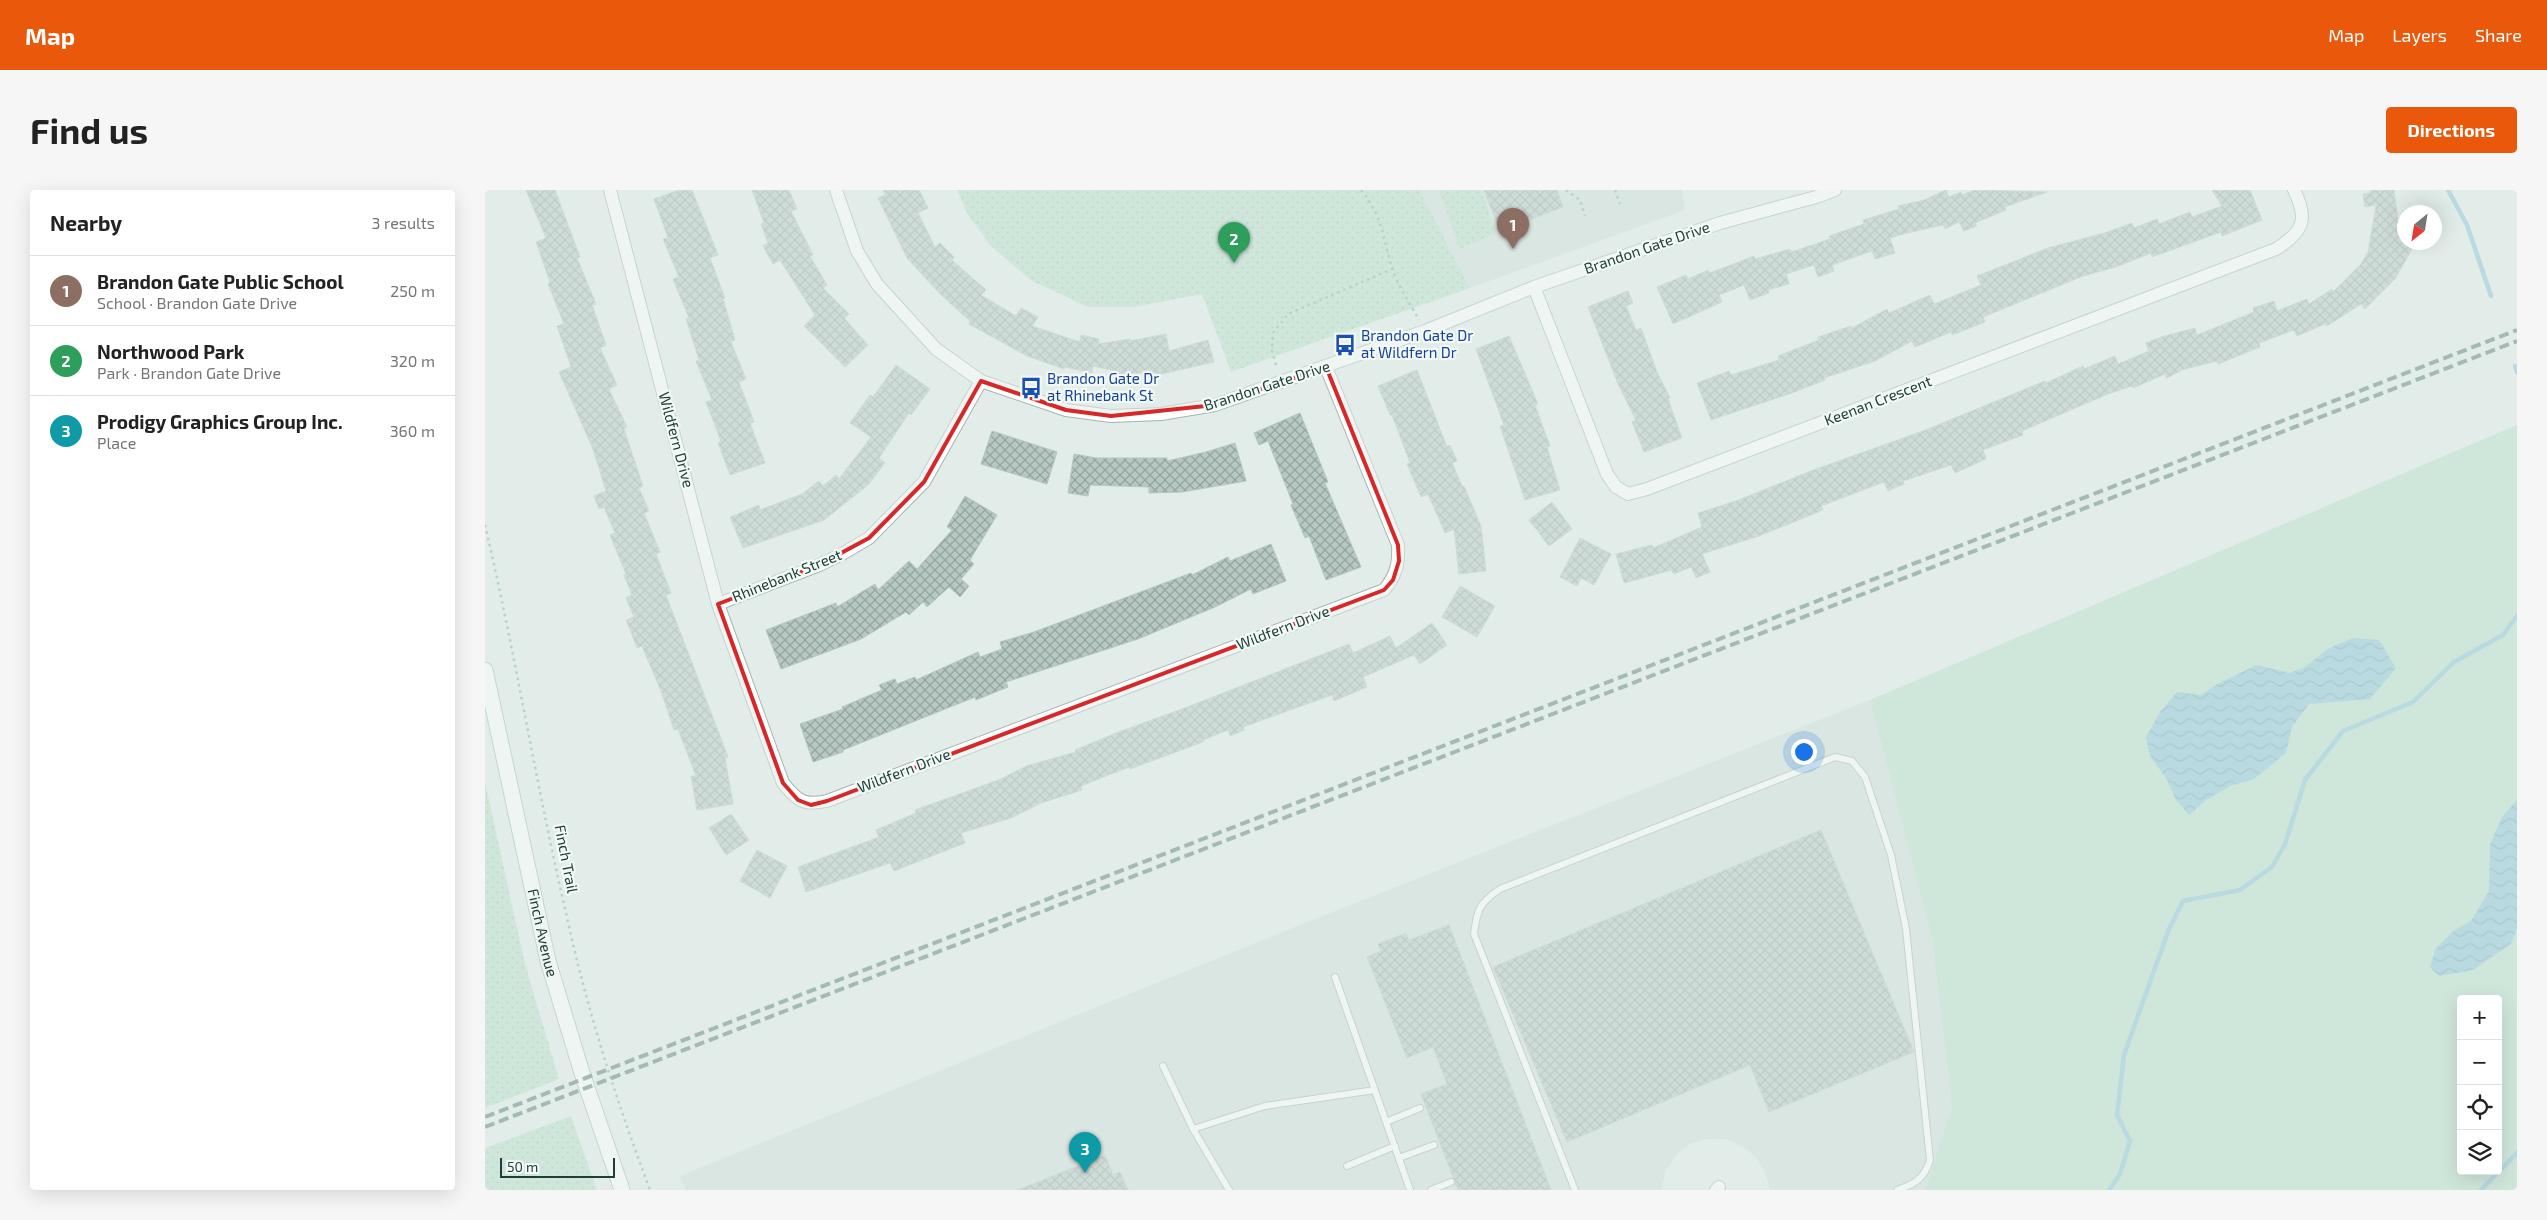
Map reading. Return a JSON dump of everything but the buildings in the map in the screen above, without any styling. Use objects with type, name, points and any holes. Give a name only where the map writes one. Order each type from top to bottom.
[{"type":"main road","name":"Finch Avenue","points":[[485,670],[548,961],[582,1073],[622,1190]]},
{"type":"street","name":"Wildfern Drive","points":[[610,190],[718,604],[783,783],[798,800],[811,805],[1384,590],[1393,580],[1396,571],[1399,561],[1398,545],[1326,367]]},
{"type":"street","name":"Brandon Gate Drive","points":[[836,190],[857,251],[877,284],[936,349],[981,381],[1066,410],[1111,416],[1161,414],[1215,405],[1425,331],[1534,287],[1720,223],[1815,194],[1835,190]]},
{"type":"street","name":"Keenan Crescent","points":[[1534,287],[1607,474],[1616,487],[1628,494],[1647,489],[2276,249],[2293,238],[2303,217],[2302,206],[2294,190]]},
{"type":"street","name":"Rhinebank Street","points":[[718,604],[825,562],[869,538],[924,482],[981,381]]},
{"type":"lane","points":[[1575,1190],[1474,934],[1477,914],[1484,900],[1500,889],[1835,757],[1852,761],[1865,778],[1891,855],[1906,929],[1930,1160],[1925,1175],[1914,1184],[1897,1190]]},
{"type":"lane","points":[[1335,977],[1410,1190]]},
{"type":"lane","points":[[1163,1066],[1193,1129],[1229,1190]]},
{"type":"lane","points":[[1193,1129],[1265,1106],[1375,1090]]},
{"type":"lane","points":[[1386,1122],[1420,1108]]},
{"type":"lane","points":[[1399,1158],[1434,1145]]},
{"type":"lane","points":[[1347,1166],[1395,1146]]},
{"type":"lane","points":[[1431,1190],[1451,1182]]},
{"type":"path","points":[[1361,190],[1371,203],[1383,229],[1393,269],[1425,331]]},
{"type":"path","points":[[1566,190],[1580,200],[1585,216]]},
{"type":"path","points":[[1615,190],[1620,204]]},
{"type":"path","points":[[1276,365],[1272,351],[1273,333],[1288,314],[1393,269]]},
{"type":"path","name":"Finch Trail","points":[[485,525],[501,590],[568,922],[591,1013],[650,1190]]},
{"type":"highlighted area","points":[[1326,367],[1398,545],[1399,561],[1393,580],[1384,590],[827,801],[811,805],[798,800],[783,783],[718,604],[817,566],[869,538],[924,482],[981,381],[1066,410],[1111,416],[1215,405]]},
{"type":"shaded area","points":[[1419,190],[1682,190],[1685,210],[1470,288]]},
{"type":"shaded area","points":[[1870,700],[1932,938],[1952,1107],[1925,1190],[1770,1190],[1765,1172],[1756,1157],[1742,1146],[1725,1139],[1707,1139],[1690,1144],[1676,1155],[1666,1170],[1661,1190],[686,1190],[680,1176],[1307,922]]},
{"type":"green space","points":[[957,190],[1419,190],[1470,288],[1231,372],[1202,294],[1134,307],[1088,307],[1032,281],[991,246],[968,215]]},
{"type":"green space","points":[[1439,190],[1481,190],[1496,233],[1460,249]]},
{"type":"green space","points":[[2517,425],[2517,1190],[1925,1190],[1952,1107],[1932,938],[1870,700]]},
{"type":"green space","points":[[485,782],[525,964],[559,1079],[485,1108]]},
{"type":"green space","points":[[571,1116],[597,1190],[485,1190],[485,1148]]},
{"type":"water","points":[[2353,638],[2379,640],[2396,668],[2370,699],[2309,704],[2292,727],[2286,753],[2254,779],[2230,786],[2205,801],[2189,815],[2176,800],[2166,778],[2150,756],[2146,737],[2160,712],[2177,692],[2201,695],[2217,684],[2257,665],[2290,673],[2305,667],[2329,648]]},
{"type":"water","points":[[2517,800],[2517,929],[2511,944],[2473,970],[2439,976],[2430,967],[2435,950],[2453,931],[2471,921],[2489,891],[2490,844],[2502,817]]},
{"type":"waterway","points":[[2448,190],[2467,225],[2491,296]]},
{"type":"waterway","points":[[2515,366],[2517,372]]},
{"type":"waterway","points":[[2109,1190],[2120,1174],[2130,1141],[2117,1115],[2124,1055],[2169,929],[2183,901],[2240,890],[2272,867],[2285,844],[2305,780],[2343,731],[2413,702],[2454,662],[2503,635],[2517,616]]},
{"type":"waterway","points":[[2481,1190],[2517,1153]]},
{"type":"railway","points":[[485,1117],[2517,330]]},
{"type":"railway","points":[[485,1127],[2517,341]]},
{"type":"place","name":"Brandon Gate Public School","points":[[1513,249]]},
{"type":"place","name":"Northwood Park","points":[[1234,263]]},
{"type":"place","name":"Brandon Gate Dr at Wildfern Dr","points":[[1345,345]]},
{"type":"place","name":"Brandon Gate Dr at Rhinebank St","points":[[1031,388]]},
{"type":"place","name":"Prodigy Graphics Group Inc.","points":[[1085,1173]]}]
